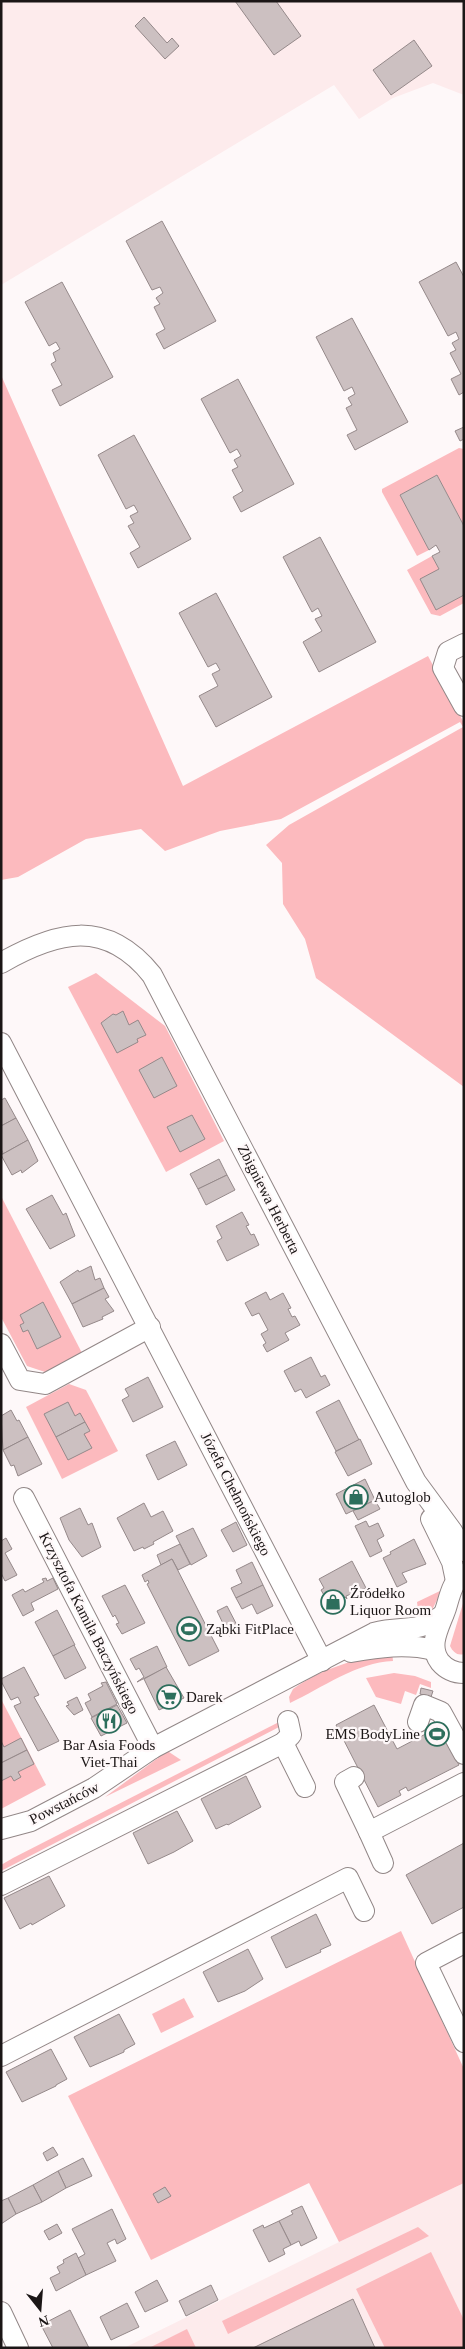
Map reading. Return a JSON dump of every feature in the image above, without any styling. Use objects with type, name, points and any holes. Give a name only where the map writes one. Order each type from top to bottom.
[{"type":"street","points":[[464,644],[448,652],[443,668],[464,706]]},
{"type":"street","name":"Zbigniewa Herberta","points":[[1,963],[53,938],[75,935],[99,938],[128,952],[143,964],[161,990],[416,1482],[452,1531],[464,1551]]},
{"type":"street","name":"Józefa Chełmońskiego","points":[[1,1043],[150,1327],[328,1658]]},
{"type":"street","points":[[1,1344],[20,1380],[45,1384],[150,1327]]},
{"type":"street","name":"Zbigniewa Herberta","points":[[416,1482],[423,1504],[460,1578]]},
{"type":"street","name":"Krzysztofa Kamila Baczyńskiego","points":[[24,1498],[153,1748]]},
{"type":"street","points":[[460,1578],[444,1615],[434,1643],[434,1650],[444,1666],[456,1673],[464,1673]]},
{"type":"street","name":"Powstańców","points":[[1,1830],[31,1821],[94,1788],[153,1748],[374,1633],[386,1630],[414,1629],[428,1625],[444,1615]]},
{"type":"street","name":"Powstańców","points":[[328,1658],[397,1645],[434,1650]]},
{"type":"street","points":[[418,1722],[424,1705],[441,1712],[464,1754]]},
{"type":"street","points":[[1,1885],[283,1743],[291,1735],[288,1721]]},
{"type":"street","points":[[283,1743],[305,1787]]},
{"type":"street","points":[[354,1777],[345,1782],[383,1863]]},
{"type":"street","points":[[369,1832],[464,1784]]},
{"type":"street","points":[[1,2056],[348,1878],[364,1911]]},
{"type":"street","points":[[464,1943],[426,1963],[464,2042]]},
{"type":"street","points":[[1,2312],[18,2348]]},
{"type":"shaded area","points":[[1,1],[464,1],[464,95],[433,83],[393,98],[359,119],[334,85],[1,285]]},
{"type":"shaded area","points":[[1,375],[183,786],[428,656],[464,723],[464,1087],[316,978],[305,939],[283,904],[282,863],[266,845],[289,825],[463,727],[460,722],[281,819],[220,831],[165,851],[141,829],[86,839],[18,877],[1,880]]},
{"type":"shaded area","points":[[459,448],[464,449],[464,526],[437,475],[400,495],[429,550],[417,556],[382,489]]},
{"type":"shaded area","points":[[432,556],[439,569],[436,610],[464,595],[464,603],[440,616],[431,614],[407,570]]},
{"type":"shaded area","points":[[96,973],[165,1026],[224,1141],[166,1172],[68,987]]},
{"type":"shaded area","points":[[1,1196],[82,1353],[45,1372],[27,1366],[1,1317]]},
{"type":"shaded area","points":[[69,1384],[86,1390],[118,1451],[62,1479],[26,1407]]},
{"type":"shaded area","points":[[442,1590],[432,1610],[419,1618],[417,1602]]},
{"type":"shaded area","points":[[464,1600],[464,1654],[457,1654],[450,1646]]},
{"type":"shaded area","points":[[392,1651],[393,1661],[380,1662],[353,1671],[290,1703],[289,1697],[293,1689],[316,1675],[353,1661]]},
{"type":"shaded area","points":[[394,1673],[415,1676],[431,1682],[431,1688],[420,1684],[416,1695],[405,1691],[401,1704],[376,1697],[366,1678]]},
{"type":"shaded area","points":[[1,1699],[46,1785],[1,1809]]},
{"type":"shaded area","points":[[279,1722],[281,1726],[1,1871],[1,1865],[13,1858]]},
{"type":"shaded area","points":[[166,1752],[181,1760],[105,1797]]},
{"type":"shaded area","points":[[401,1931],[464,2069],[464,2183],[339,2242],[309,2183],[151,2260],[68,2096]]},
{"type":"shaded area","points":[[184,1998],[194,2017],[161,2033],[152,2014]]},
{"type":"shaded area","points":[[464,2183],[464,2348],[124,2348],[339,2242]]},
{"type":"shaded area","points":[[418,2227],[429,2236],[228,2334],[222,2321]]},
{"type":"shaded area","points":[[431,2252],[464,2320],[464,2348],[385,2348],[356,2289]]},
{"type":"shaded area","points":[[187,2329],[196,2348],[149,2348]]},
{"type":"building","points":[[235,1],[276,1],[301,36],[274,55]]},
{"type":"building","points":[[144,17],[167,43],[172,38],[179,46],[165,59],[135,26]]},
{"type":"building","points":[[414,40],[432,66],[391,95],[373,70]]},
{"type":"building","points":[[162,221],[216,321],[164,349],[156,334],[165,329],[154,307],[160,304],[156,298],[163,293],[160,287],[152,290],[126,241]]},
{"type":"building","points":[[456,262],[464,277],[464,392],[459,395],[451,379],[461,374],[450,353],[456,350],[452,343],[459,339],[456,332],[448,336],[419,282]]},
{"type":"building","points":[[62,282],[113,377],[60,406],[52,390],[62,385],[51,364],[56,361],[53,353],[60,349],[56,342],[49,346],[25,302]]},
{"type":"building","points":[[352,318],[408,422],[355,450],[347,435],[357,430],[346,408],[352,405],[348,398],[355,394],[352,387],[344,391],[316,337]]},
{"type":"building","points":[[238,379],[294,484],[241,512],[233,497],[243,491],[232,470],[238,467],[234,460],[241,456],[237,449],[230,453],[201,399]]},
{"type":"building","points":[[464,427],[464,439],[460,441],[455,431]]},
{"type":"building","points":[[134,435],[191,539],[138,568],[130,553],[140,547],[128,526],[134,523],[130,516],[138,512],[134,505],[126,509],[98,455]]},
{"type":"building","points":[[437,475],[464,526],[464,595],[436,610],[420,579],[439,569],[432,556],[440,552],[436,545],[429,550],[400,495]]},
{"type":"building","points":[[320,537],[376,642],[319,672],[303,642],[322,631],[315,619],[322,616],[318,608],[312,612],[283,557]]},
{"type":"building","points":[[216,593],[272,697],[216,727],[199,696],[218,686],[212,674],[220,670],[216,663],[208,667],[179,613]]},
{"type":"building","points":[[123,1011],[129,1025],[138,1020],[146,1035],[137,1039],[138,1042],[117,1053],[101,1023],[113,1014],[116,1015]]},
{"type":"building","points":[[162,1057],[177,1086],[154,1098],[139,1070]]},
{"type":"building","points":[[5,1098],[16,1118],[1,1126],[1,1100]]},
{"type":"building","points":[[192,1115],[205,1139],[180,1152],[167,1127]]},
{"type":"building","points":[[16,1118],[28,1140],[1,1155],[3,1153],[1,1149],[1,1126]]},
{"type":"building","points":[[28,1140],[38,1161],[22,1173],[21,1170],[12,1175],[1,1155]]},
{"type":"building","points":[[219,1159],[227,1175],[198,1189],[190,1174]]},
{"type":"building","points":[[227,1175],[235,1190],[206,1205],[198,1189]]},
{"type":"building","points":[[52,1195],[63,1215],[66,1213],[75,1236],[50,1249],[26,1209]]},
{"type":"building","points":[[242,1212],[249,1225],[246,1226],[251,1235],[254,1234],[259,1245],[227,1261],[217,1241],[222,1238],[216,1226]]},
{"type":"building","points":[[91,1266],[95,1280],[100,1278],[104,1288],[72,1304],[60,1282],[78,1270],[79,1272]]},
{"type":"building","points":[[104,1288],[109,1297],[105,1299],[114,1311],[102,1317],[103,1319],[83,1327],[72,1304]]},
{"type":"building","points":[[266,1292],[270,1300],[283,1293],[291,1308],[288,1309],[292,1317],[295,1316],[300,1325],[285,1333],[289,1340],[267,1352],[263,1345],[266,1343],[261,1334],[268,1330],[259,1313],[252,1316],[245,1303]]},
{"type":"building","points":[[43,1302],[61,1337],[37,1349],[28,1330],[23,1332],[20,1325],[24,1323],[20,1315]]},
{"type":"building","points":[[311,1357],[321,1377],[325,1375],[330,1385],[306,1398],[301,1389],[295,1392],[284,1371]]},
{"type":"building","points":[[148,1377],[163,1407],[133,1422],[122,1400],[129,1396],[125,1389]]},
{"type":"building","points":[[339,1400],[359,1440],[336,1451],[316,1412]]},
{"type":"building","points":[[68,1402],[75,1416],[80,1413],[85,1422],[56,1437],[44,1414]]},
{"type":"building","points":[[11,1410],[28,1437],[3,1450],[1,1416]]},
{"type":"building","points":[[85,1422],[90,1431],[84,1434],[92,1448],[68,1460],[56,1437]]},
{"type":"building","points":[[28,1437],[42,1464],[18,1476],[14,1465],[11,1466],[3,1450]]},
{"type":"building","points":[[360,1439],[372,1464],[348,1476],[335,1452]]},
{"type":"building","points":[[175,1441],[187,1465],[158,1480],[146,1455]]},
{"type":"building","name":"Autoglob","points":[[365,1479],[375,1500],[346,1514],[336,1494]]},
{"type":"building","points":[[375,1500],[380,1509],[358,1520],[353,1511]]},
{"type":"building","points":[[144,1503],[151,1517],[163,1511],[173,1531],[153,1542],[154,1544],[134,1551],[117,1518]]},
{"type":"building","points":[[80,1508],[88,1525],[92,1523],[101,1547],[82,1557],[69,1540],[60,1518]]},
{"type":"building","points":[[366,1521],[369,1527],[378,1523],[384,1536],[377,1540],[382,1551],[370,1557],[355,1526]]},
{"type":"building","points":[[236,1522],[247,1545],[233,1552],[221,1530]]},
{"type":"building","points":[[193,1528],[207,1556],[191,1565],[176,1536]]},
{"type":"building","points":[[6,1538],[12,1549],[5,1553],[17,1575],[5,1581],[1,1573],[1,1541]]},
{"type":"building","points":[[414,1539],[426,1564],[402,1573],[407,1582],[397,1587],[383,1558]]},
{"type":"building","points":[[180,1544],[190,1564],[178,1570],[172,1559],[161,1565],[157,1555]]},
{"type":"building","points":[[172,1559],[219,1651],[189,1666],[147,1584],[149,1583],[148,1580],[145,1582],[142,1575]]},
{"type":"building","points":[[352,1561],[366,1588],[346,1596],[347,1599],[345,1597],[337,1601],[335,1606],[330,1605],[328,1595],[325,1597],[321,1590],[324,1588],[319,1579]]},
{"type":"building","points":[[252,1562],[263,1585],[236,1598],[231,1588],[242,1583],[236,1570]]},
{"type":"building","points":[[46,1578],[47,1581],[53,1578],[58,1589],[31,1603],[34,1610],[23,1616],[12,1595],[23,1589],[25,1592],[44,1582],[42,1579]]},
{"type":"building","points":[[125,1585],[145,1623],[122,1634],[116,1624],[119,1623],[115,1615],[113,1617],[102,1596]]},
{"type":"building","points":[[263,1585],[273,1606],[257,1614],[252,1604],[242,1609],[236,1598]]},
{"type":"building","points":[[227,1606],[240,1631],[229,1636],[217,1611]]},
{"type":"building","points":[[57,1610],[75,1645],[53,1656],[35,1622]]},
{"type":"building","points":[[74,1645],[86,1668],[65,1679],[53,1656]]},
{"type":"building","points":[[157,1646],[167,1667],[137,1682],[144,1677],[139,1668],[136,1670],[130,1659]]},
{"type":"building","points":[[24,1667],[39,1695],[34,1697],[59,1741],[38,1751],[14,1706],[21,1703],[18,1697],[11,1700],[1,1681],[1,1679]]},
{"type":"building","points":[[166,1667],[184,1698],[159,1710],[144,1679]]},
{"type":"building","points":[[106,1682],[117,1704],[92,1717],[85,1703],[91,1700],[88,1694],[103,1686],[101,1683]]},
{"type":"building","points":[[421,1688],[433,1691],[431,1697],[420,1694]]},
{"type":"building","points":[[77,1697],[83,1710],[74,1715],[66,1706],[69,1705],[67,1702]]},
{"type":"building","points":[[117,1705],[127,1723],[101,1736],[91,1718]]},
{"type":"building","points":[[374,1705],[397,1749],[439,1727],[459,1765],[408,1791],[406,1787],[399,1791],[401,1795],[378,1807],[336,1725]]},
{"type":"building","points":[[21,1738],[27,1750],[1,1763],[1,1741],[4,1747]]},
{"type":"building","points":[[27,1750],[34,1764],[18,1772],[21,1777],[14,1781],[11,1776],[1,1781],[1,1763]]},
{"type":"building","points":[[246,1776],[261,1807],[228,1825],[216,1829],[201,1799]]},
{"type":"building","points":[[177,1811],[193,1841],[148,1864],[133,1833]]},
{"type":"building","points":[[464,1843],[464,1907],[432,1924],[406,1875]]},
{"type":"building","points":[[49,1876],[65,1906],[32,1925],[31,1923],[20,1929],[4,1898]]},
{"type":"building","points":[[316,1914],[331,1945],[320,1950],[321,1952],[286,1968],[271,1937]]},
{"type":"building","points":[[248,1949],[263,1979],[245,1991],[218,2002],[203,1972]]},
{"type":"building","points":[[119,2014],[135,2044],[124,2050],[124,2052],[90,2067],[74,2037]]},
{"type":"building","points":[[51,2049],[67,2079],[22,2102],[6,2072]]},
{"type":"building","points":[[53,2147],[58,2155],[47,2161],[43,2153]]},
{"type":"building","points":[[83,2158],[92,2176],[66,2188],[58,2171]]},
{"type":"building","points":[[58,2171],[66,2188],[42,2202],[33,2185]]},
{"type":"building","points":[[33,2185],[42,2202],[16,2214],[8,2198]]},
{"type":"building","points":[[165,2187],[171,2196],[158,2203],[153,2194]]},
{"type":"building","points":[[8,2198],[16,2214],[1,2224],[1,2201]]},
{"type":"building","points":[[302,2206],[317,2238],[301,2246],[299,2241],[291,2245],[279,2221],[293,2214],[291,2211]]},
{"type":"building","points":[[112,2209],[126,2239],[117,2244],[115,2239],[107,2243],[116,2261],[86,2275],[78,2258],[85,2254],[72,2229]]},
{"type":"building","points":[[279,2221],[291,2245],[283,2249],[285,2254],[269,2262],[253,2230],[263,2225],[264,2228]]},
{"type":"building","points":[[57,2224],[62,2233],[49,2240],[44,2231]]},
{"type":"building","points":[[76,2253],[86,2275],[56,2291],[50,2278],[60,2273],[57,2267],[64,2263],[63,2260]]},
{"type":"building","points":[[157,2280],[168,2301],[145,2312],[135,2292]]},
{"type":"building","points":[[211,2285],[218,2300],[186,2316],[179,2301]]},
{"type":"building","points":[[353,2299],[375,2348],[253,2348]]},
{"type":"building","points":[[127,2303],[139,2327],[111,2340],[100,2317]]},
{"type":"building","points":[[70,2310],[89,2348],[53,2348],[41,2325]]},
{"type":"place","name":"Autoglob","points":[[356,1497]]},
{"type":"place","name":"Źródełko Liquor Room","points":[[333,1602]]},
{"type":"place","name":"Ząbki FitPlace","points":[[189,1629]]},
{"type":"place","name":"Darek","points":[[169,1697]]},
{"type":"place","name":"Bar Asia Foods Viet-Thai","points":[[109,1721]]},
{"type":"place","name":"EMS BodyLine","points":[[437,1734]]}]
